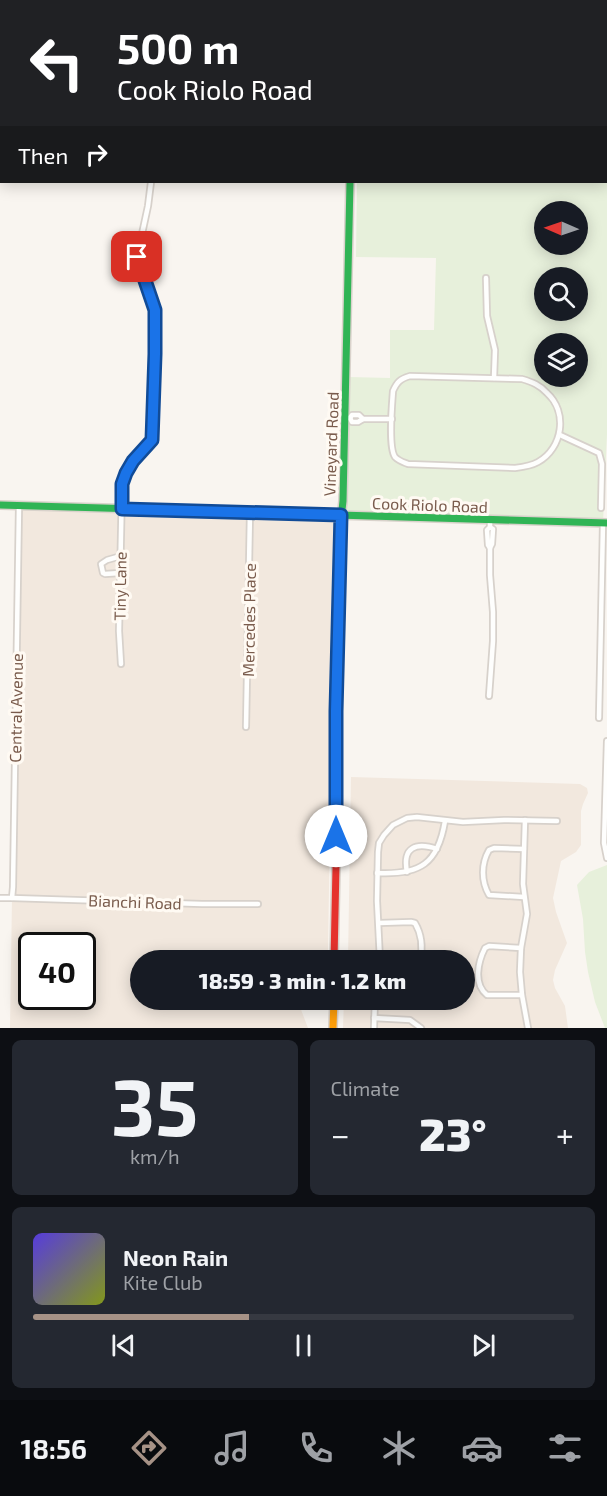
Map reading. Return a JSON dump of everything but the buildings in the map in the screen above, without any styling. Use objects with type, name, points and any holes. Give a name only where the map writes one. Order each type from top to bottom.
[{"type":"street","name":"Tiny Lane","points":[[121,664],[119,631],[122,484],[133,461],[152,440],[155,310],[137,257],[151,183]]},
{"type":"street","name":"Vineyard Road","points":[[334,950],[336,711],[341,515],[347,418],[350,183]]},
{"type":"street","points":[[486,278],[487,316],[495,350],[494,378]]},
{"type":"street","points":[[410,376],[522,379],[536,383],[556,404],[560,418],[560,435],[548,454],[538,462],[526,467],[408,464],[394,456],[391,446],[392,419],[393,391],[402,378],[410,376]]},
{"type":"street","points":[[347,418],[359,415],[363,419],[392,419]]},
{"type":"street","points":[[560,435],[599,453],[602,464],[601,508]]},
{"type":"street","name":"Cook Riolo Road","points":[[0,505],[341,515],[490,524],[605,523]]},
{"type":"street","name":"Central Avenue","points":[[12,898],[18,506]]},
{"type":"street","name":"Mercedes Place","points":[[246,727],[250,512]]},
{"type":"street","points":[[599,718],[605,523]]},
{"type":"street","points":[[489,696],[493,641],[489,575],[490,548],[488,545],[490,537],[487,530],[490,524]]},
{"type":"street","points":[[120,573],[105,574],[101,564],[121,556]]},
{"type":"street","points":[[607,741],[604,843],[607,858]]},
{"type":"street","points":[[380,950],[377,901],[378,852],[379,843],[393,825],[407,818],[417,817],[463,822],[557,821]]},
{"type":"street","points":[[377,873],[407,872],[424,864],[437,849],[445,820]]},
{"type":"street","points":[[525,820],[524,897],[527,914],[520,972],[528,1028]]},
{"type":"street","points":[[407,872],[406,856],[409,851],[418,846],[437,849]]},
{"type":"street","points":[[524,849],[494,848],[489,850],[484,861],[483,876],[489,895],[524,897]]},
{"type":"street","points":[[0,898],[12,898]]},
{"type":"street","name":"Bianchi Road","points":[[12,898],[258,904]]},
{"type":"street","points":[[379,923],[415,923],[421,939],[422,950]]},
{"type":"street","points":[[522,948],[489,946],[485,948],[478,971],[482,989],[487,995],[522,995]]},
{"type":"street","points":[[333,1028],[334,1010]]},
{"type":"street","points":[[374,1010],[374,1028]]},
{"type":"street","points":[[374,1018],[410,1020],[421,1028]]},
{"type":"shaded area","points":[[18,509],[335,522],[328,950],[130,950],[130,1010],[301,1010],[308,1028],[10,1028]]},
{"type":"shaded area","points":[[351,777],[580,784],[587,788],[588,793],[581,811],[581,845],[576,852],[561,861],[553,898],[567,943],[553,980],[565,1006],[568,1028],[343,1028],[344,1010],[475,1010],[475,950],[348,950]]},
{"type":"green space","points":[[357,183],[607,183],[607,434],[603,523],[345,515],[349,377],[390,378],[390,330],[434,330],[436,258],[356,257]]},
{"type":"green space","points":[[607,865],[607,1028],[605,1028],[595,1002],[588,972],[577,885],[589,872]]},
{"type":"traffic: fast","points":[[337,820],[336,711],[350,183]]},
{"type":"traffic: fast","points":[[0,505],[607,523]]},
{"type":"traffic: slow","points":[[333,1028],[334,1010]]},
{"type":"traffic: jam","points":[[334,950],[337,820]]},
{"type":"route","points":[[137,257],[155,310],[152,440],[140,452],[126,473],[122,484],[122,509],[341,515],[336,711],[336,836]]}]
